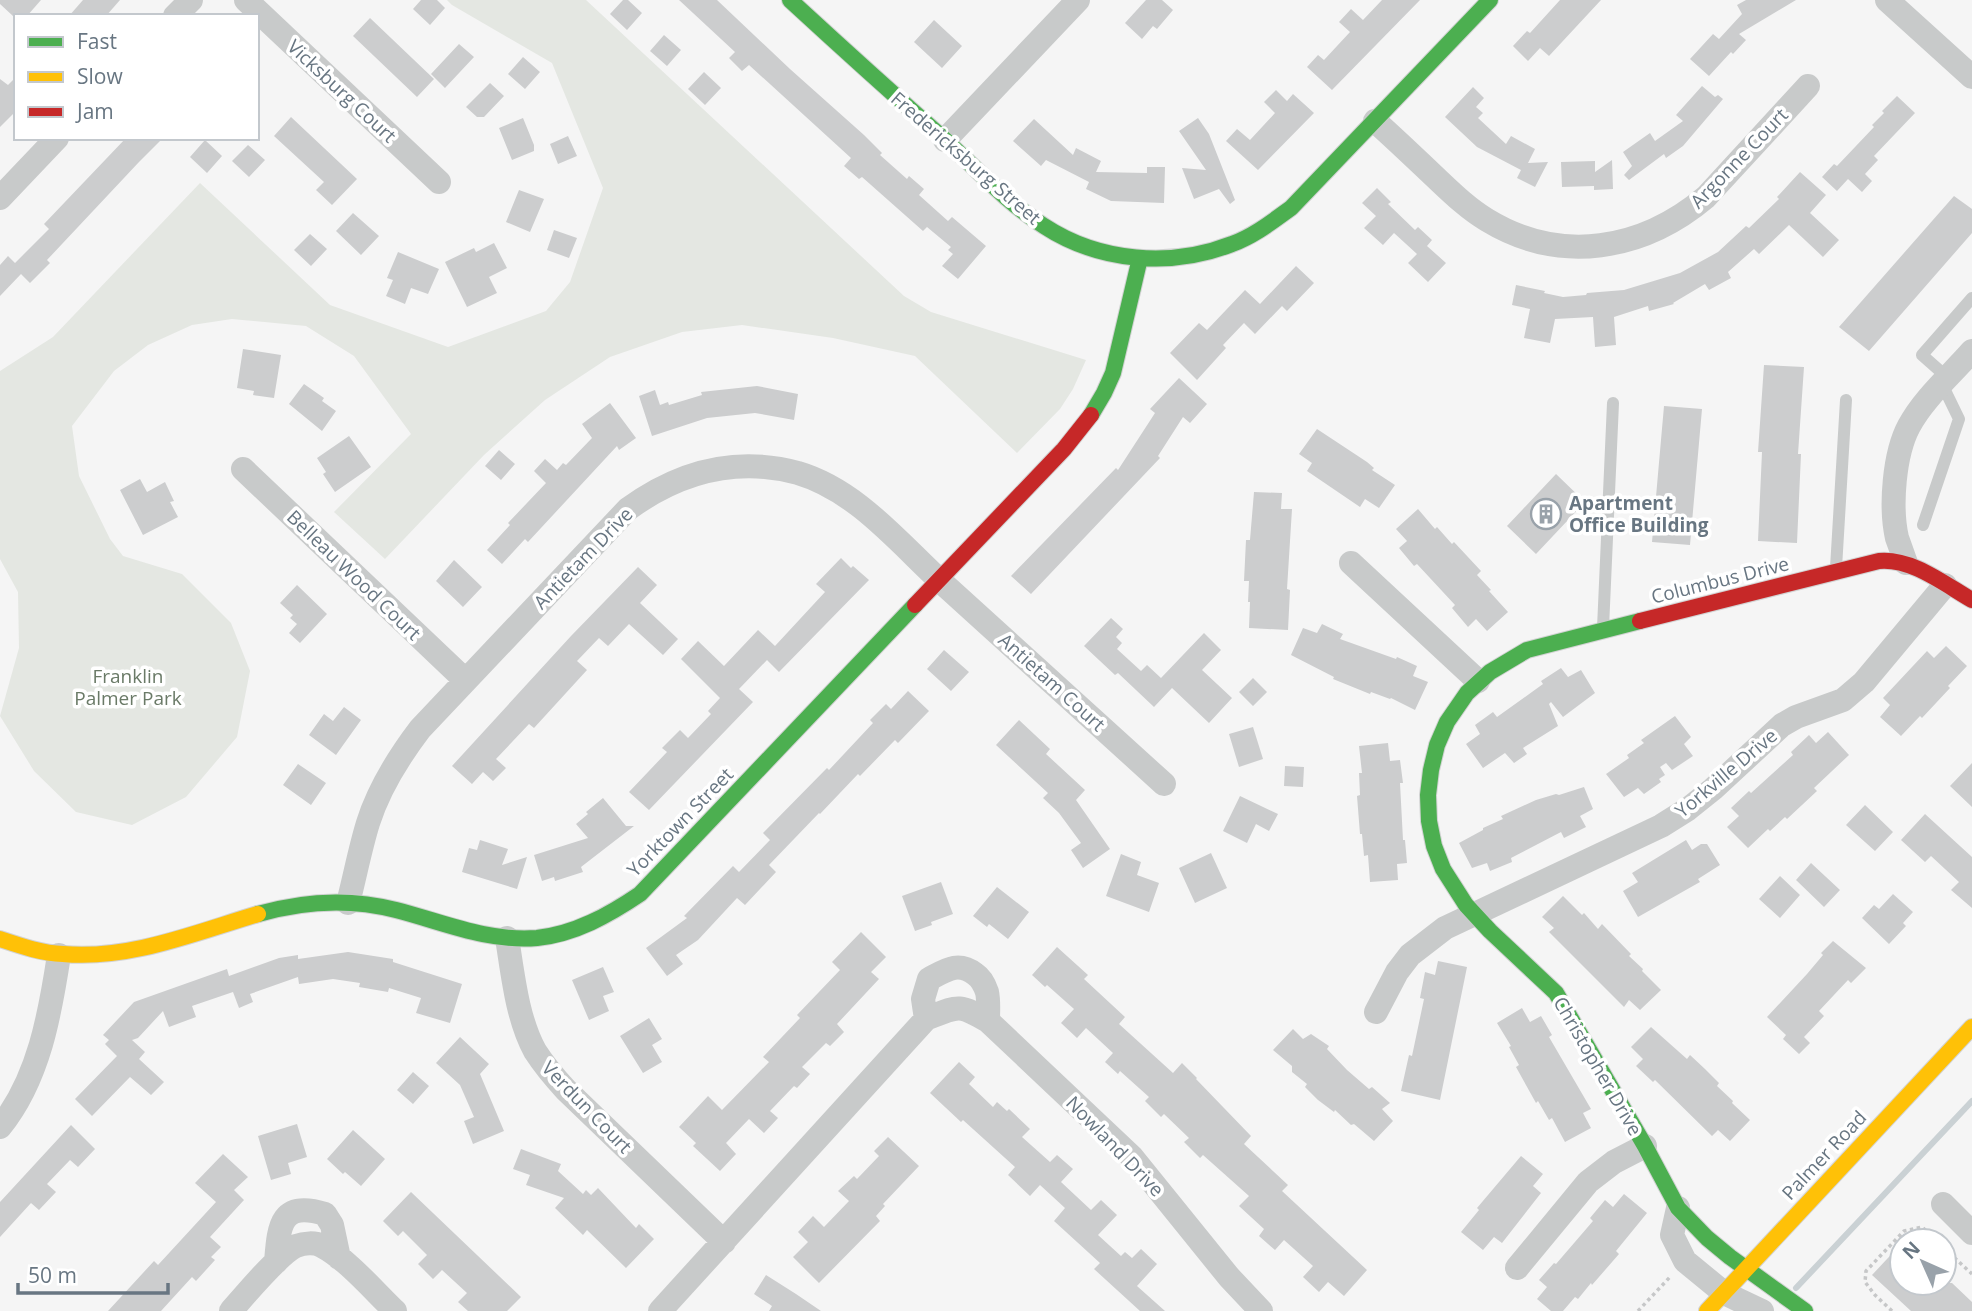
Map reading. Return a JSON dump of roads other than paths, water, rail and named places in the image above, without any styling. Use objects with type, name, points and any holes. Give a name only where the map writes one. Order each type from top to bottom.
[{"type":"street","points":[[177,14],[191,0]]},
{"type":"street","name":"Vicksburg Court","points":[[246,0],[439,182]]},
{"type":"street","name":"Fredericksburg Street","points":[[790,0],[945,139],[1015,206],[1046,228],[1093,249],[1140,258],[1173,258],[1201,254],[1263,229],[1291,208],[1490,0]]},
{"type":"street","points":[[945,139],[1078,0]]},
{"type":"street","points":[[1887,0],[1972,78]]},
{"type":"street","name":"Argonne Court","points":[[1375,121],[1462,202],[1503,229],[1527,238],[1564,245],[1600,246],[1649,233],[1690,211],[1808,86]]},
{"type":"street","points":[[0,198],[55,140]]},
{"type":"street","name":"Yorktown Street","points":[[0,939],[59,955],[121,954],[273,909],[313,903],[384,907],[473,933],[507,938],[546,937],[579,929],[612,914],[640,894],[1085,424],[1113,373],[1140,258]]},
{"type":"street","points":[[1906,564],[1897,536],[1895,510],[1896,464],[1901,443],[1910,424],[1972,351]]},
{"type":"street","name":"Antietam Drive","points":[[348,903],[368,823],[388,777],[404,750],[464,680],[628,509],[667,484],[692,474],[739,466],[766,467],[798,474],[848,497],[939,580]]},
{"type":"street","name":"Belleau Wood Court","points":[[243,469],[464,680]]},
{"type":"street","name":"Columbus Drive","points":[[1478,681],[1503,662],[1527,650],[1879,561],[1892,560],[1906,564],[1971,598]]},
{"type":"street","points":[[1351,563],[1478,681]]},
{"type":"street","name":"Antietam Court","points":[[939,580],[1164,784]]},
{"type":"street","name":"Yorkville Drive","points":[[1376,1012],[1397,972],[1410,956],[1445,928],[1661,826],[1713,789],[1782,725],[1843,700],[1864,682],[1945,585]]},
{"type":"street","name":"Christopher Drive","points":[[1478,681],[1444,727],[1433,763],[1428,795],[1430,828],[1438,859],[1453,889],[1472,915],[1543,978],[1556,993],[1678,1208],[1707,1238],[1805,1311]]},
{"type":"street","name":"Verdun Court","points":[[507,938],[516,991],[526,1026],[534,1048],[546,1067],[566,1090],[724,1242]]},
{"type":"street","points":[[0,1127],[24,1090],[39,1051],[52,1002],[59,955]]},
{"type":"street","points":[[926,1019],[923,999],[929,979],[955,967],[967,967],[980,977],[987,993],[988,1021]]},
{"type":"street","name":"Nowland Drive","points":[[660,1311],[926,1019],[955,1007],[970,1010],[988,1021],[1132,1157],[1229,1277],[1261,1311]]},
{"type":"street","name":"Palmer Road","points":[[1716,1302],[1972,1027]]},
{"type":"street","points":[[1517,1268],[1588,1182],[1614,1162],[1645,1146]]},
{"type":"street","points":[[1943,1205],[1972,1233]]},
{"type":"street","points":[[1678,1208],[1672,1235],[1685,1261],[1716,1302],[1762,1311]]},
{"type":"street","points":[[276,1262],[282,1221],[294,1212],[310,1209],[325,1214],[332,1225],[339,1258]]},
{"type":"street","points":[[231,1311],[276,1262],[295,1247],[308,1243],[320,1245],[339,1258],[395,1311]]},
{"type":"lane","points":[[1923,524],[1959,419],[1945,381],[1922,355],[1972,298]]},
{"type":"lane","points":[[1836,572],[1846,400]]},
{"type":"lane","points":[[1602,631],[1613,403]]},
{"type":"waterway","points":[[1796,1288],[1972,1101]]},
{"type":"place","name":"Apartment Office Building","points":[[1546,514]]},
{"type":"park label","name":"Franklin Palmer Park","points":[[128,687]]}]
